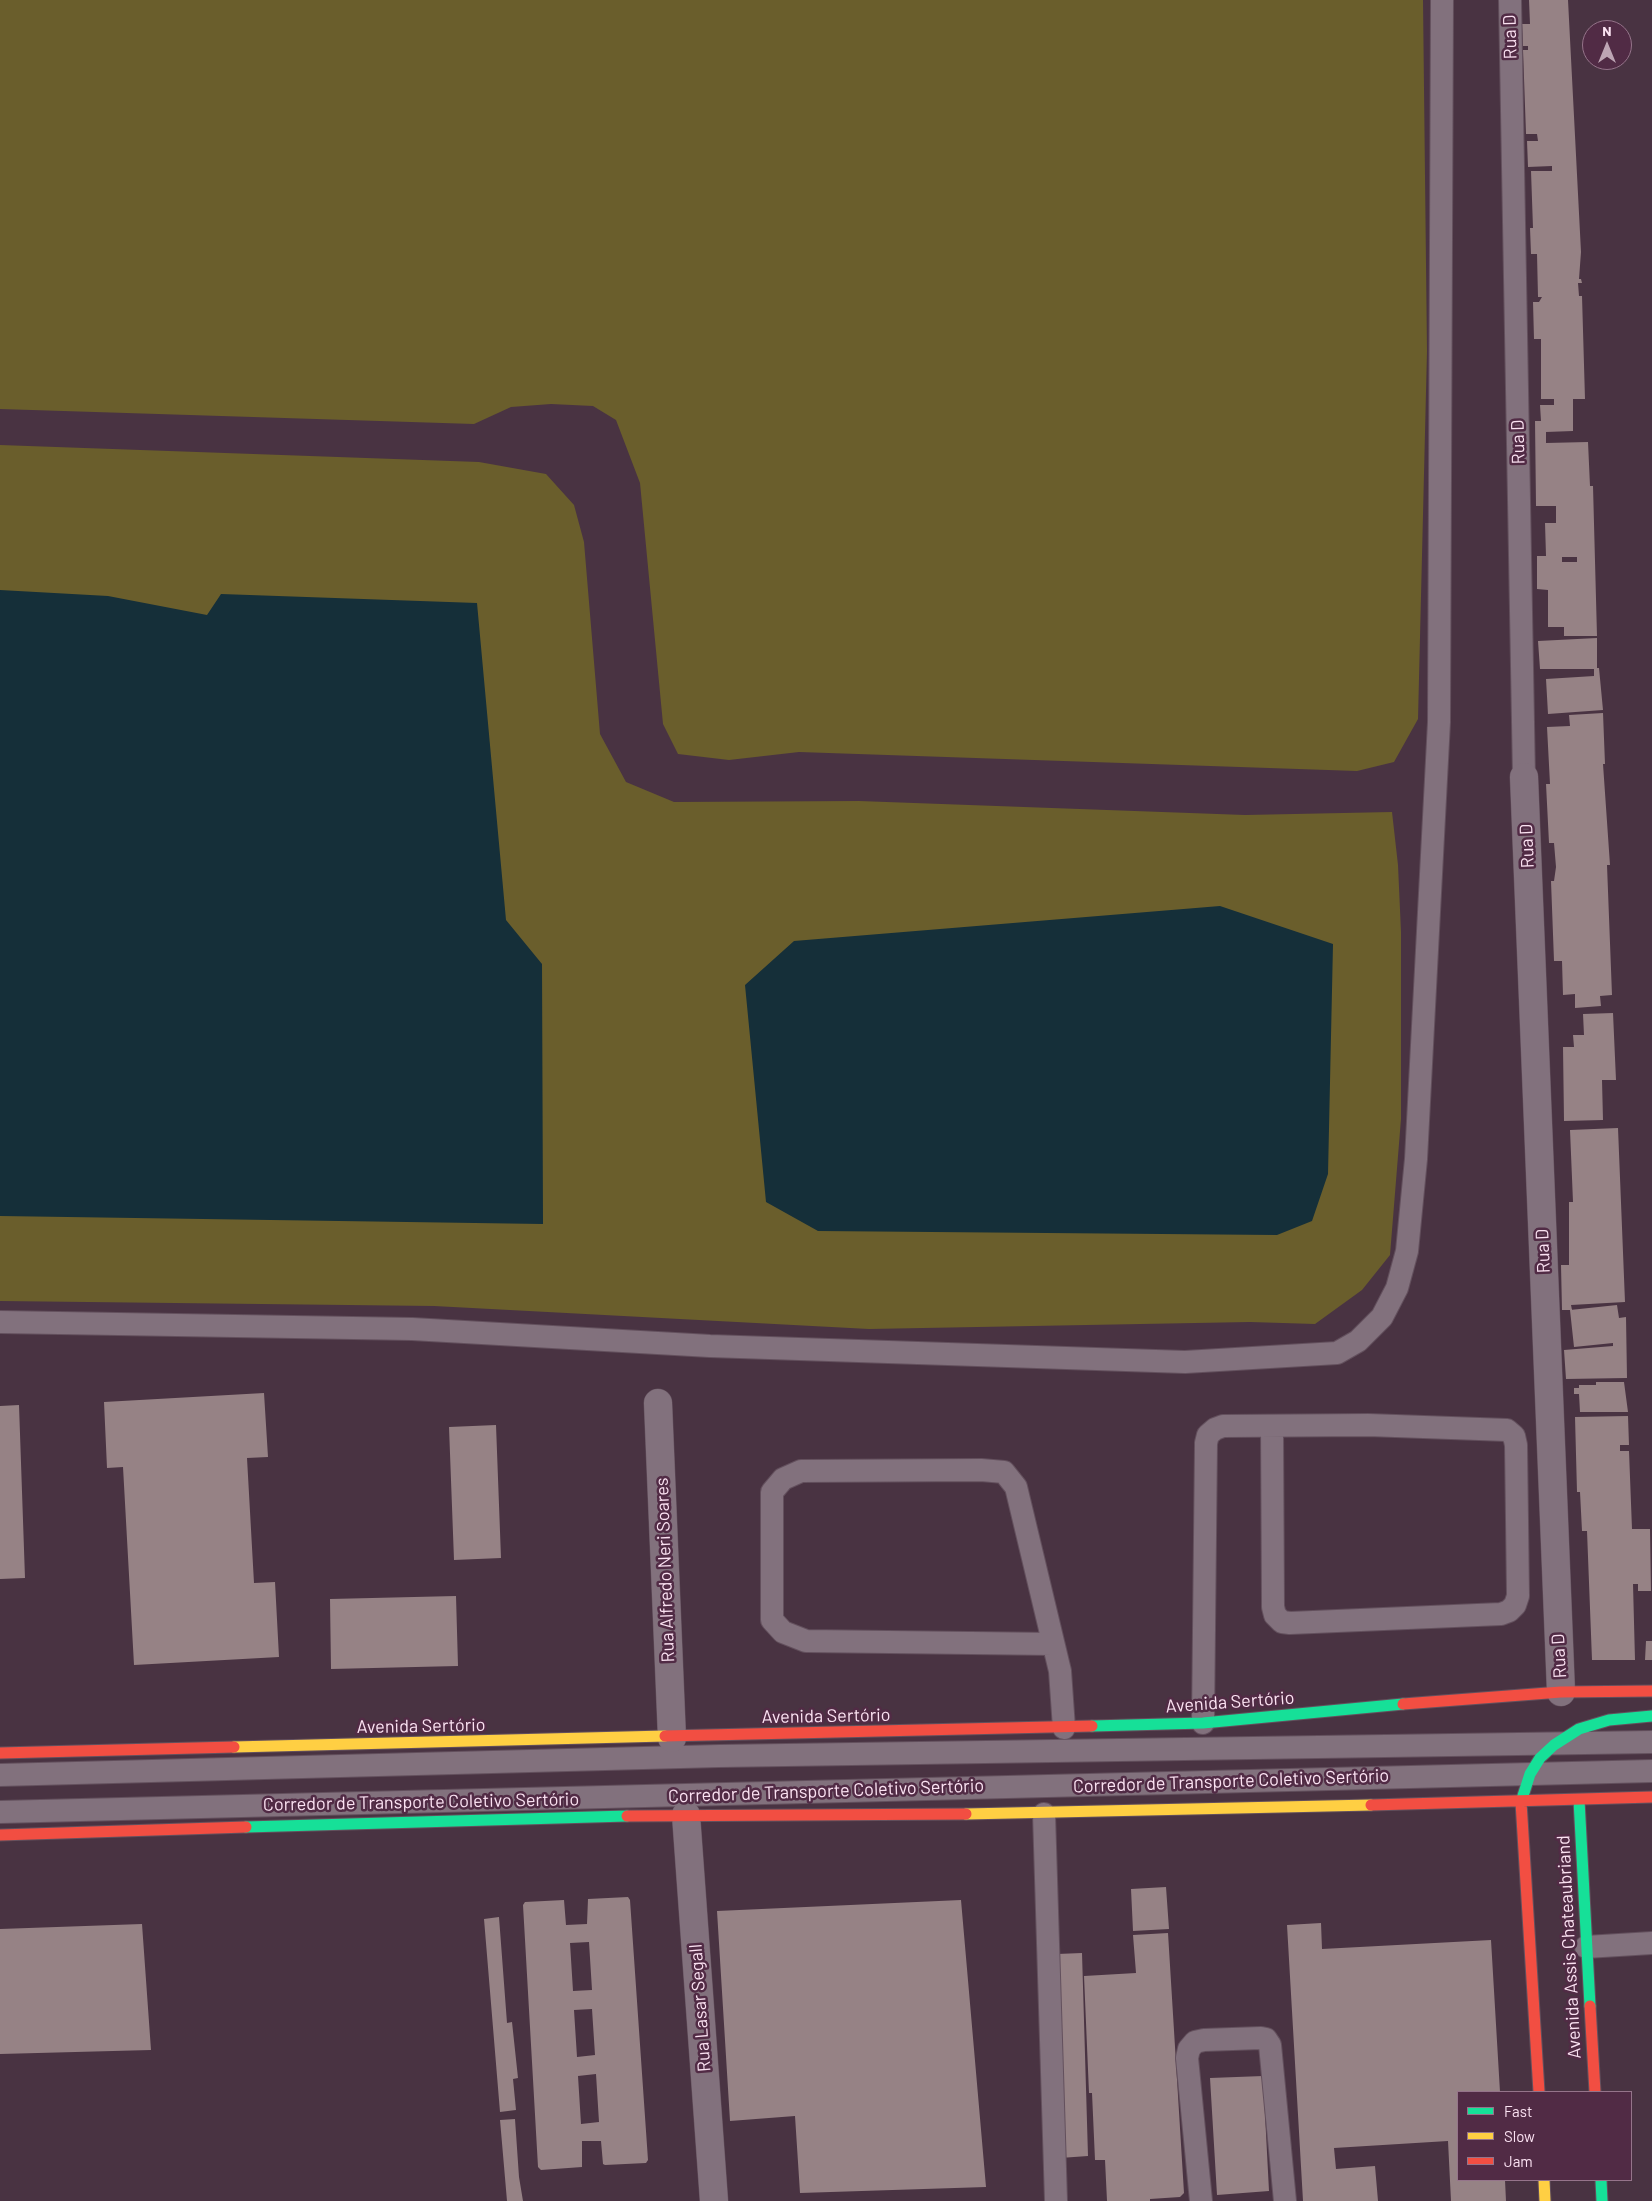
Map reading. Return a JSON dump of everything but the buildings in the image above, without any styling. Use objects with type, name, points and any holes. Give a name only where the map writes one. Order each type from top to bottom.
[{"type":"main road","name":"Avenida Sertório","points":[[0,1754],[1203,1723],[1561,1692],[1652,1691]]},
{"type":"main road","points":[[1539,2091],[1522,1802],[1530,1774],[1540,1758],[1554,1745],[1586,1727],[1609,1720],[1652,1716]]},
{"type":"main road","points":[[0,1835],[686,1815],[1044,1814],[1652,1797]]},
{"type":"main road","name":"Avenida Assis Chateaubriand","points":[[1579,1800],[1595,2091]]},
{"type":"main road","points":[[1544,2181],[1545,2201]]},
{"type":"main road","points":[[1601,2181],[1602,2201]]},
{"type":"street","name":"Rua D","points":[[1524,777],[1561,1692]]},
{"type":"street","name":"Rua Alfredo Neri Soares","points":[[658,1403],[672,1738]]},
{"type":"street","name":"Rua Lasar Segall","points":[[686,1815],[714,2201]]},
{"type":"lane","points":[[0,1322],[412,1329],[710,1346],[1185,1362],[1336,1353],[1358,1342],[1382,1317],[1397,1288],[1407,1251],[1416,1159],[1440,722],[1442,0]]},
{"type":"lane","name":"Rua D","points":[[1510,0],[1524,777]]},
{"type":"lane","points":[[1203,1723],[1206,1443],[1208,1435],[1215,1429],[1223,1426],[1368,1425],[1507,1430],[1514,1436],[1516,1445],[1518,1596],[1515,1605],[1509,1612],[1500,1614],[1290,1624],[1282,1622],[1275,1615],[1273,1607],[1272,1426]]},
{"type":"lane","points":[[1053,1644],[806,1641],[783,1632],[772,1620],[772,1492],[783,1479],[802,1471],[982,1470],[1004,1472],[1016,1487],[1060,1671],[1064,1728]]},
{"type":"lane","name":"Corredor de Transporte Coletivo Sertório","points":[[0,1775],[720,1756],[1554,1745],[1652,1742]]},
{"type":"lane","name":"Corredor de Transporte Coletivo Sertório","points":[[0,1812],[1652,1771]]},
{"type":"lane","points":[[1044,1814],[1056,2201]]},
{"type":"lane","points":[[1586,1947],[1652,1943]]},
{"type":"lane","points":[[1201,2201],[1187,2058],[1189,2049],[1195,2042],[1204,2040],[1261,2038],[1266,2039],[1270,2045],[1285,2201]]},
{"type":"shaded area","points":[[0,0],[1423,0],[1427,351],[1418,719],[1394,762],[1357,771],[799,752],[729,760],[678,754],[663,724],[640,483],[616,420],[593,406],[551,404],[511,407],[474,424],[0,409]]},
{"type":"shaded area","points":[[0,445],[479,462],[546,474],[574,505],[584,542],[600,734],[626,782],[674,802],[859,801],[1245,815],[1392,812],[1398,865],[1401,932],[1401,1119],[1390,1255],[1362,1290],[1315,1324],[1250,1322],[869,1329],[434,1306],[0,1301]]},
{"type":"water","points":[[0,590],[108,596],[207,615],[221,594],[477,603],[506,920],[542,964],[543,1224],[0,1216]]},
{"type":"water","points":[[1220,906],[1333,944],[1328,1174],[1312,1221],[1277,1235],[818,1231],[766,1202],[745,985],[794,941]]},
{"type":"traffic: fast","points":[[1092,1726],[1203,1723],[1403,1704]]},
{"type":"traffic: fast","points":[[1521,1802],[1530,1774],[1540,1758],[1554,1745],[1579,1729],[1609,1720],[1652,1716]]},
{"type":"traffic: fast","points":[[1579,1800],[1590,2006]]},
{"type":"traffic: fast","points":[[246,1827],[627,1816]]},
{"type":"traffic: fast","points":[[1601,2181],[1602,2201]]},
{"type":"traffic: slow","points":[[234,1747],[665,1736]]},
{"type":"traffic: slow","points":[[966,1814],[1371,1805]]},
{"type":"traffic: slow","points":[[1544,2181],[1545,2201]]},
{"type":"traffic: jam","points":[[1403,1704],[1561,1692],[1652,1691]]},
{"type":"traffic: jam","points":[[665,1736],[1092,1726]]},
{"type":"traffic: jam","points":[[0,1753],[234,1747]]},
{"type":"traffic: jam","points":[[1371,1805],[1652,1797]]},
{"type":"traffic: jam","points":[[1521,1802],[1539,2091]]},
{"type":"traffic: jam","points":[[627,1816],[966,1814]]},
{"type":"traffic: jam","points":[[0,1835],[246,1827]]},
{"type":"traffic: jam","points":[[1590,2006],[1595,2091]]}]
